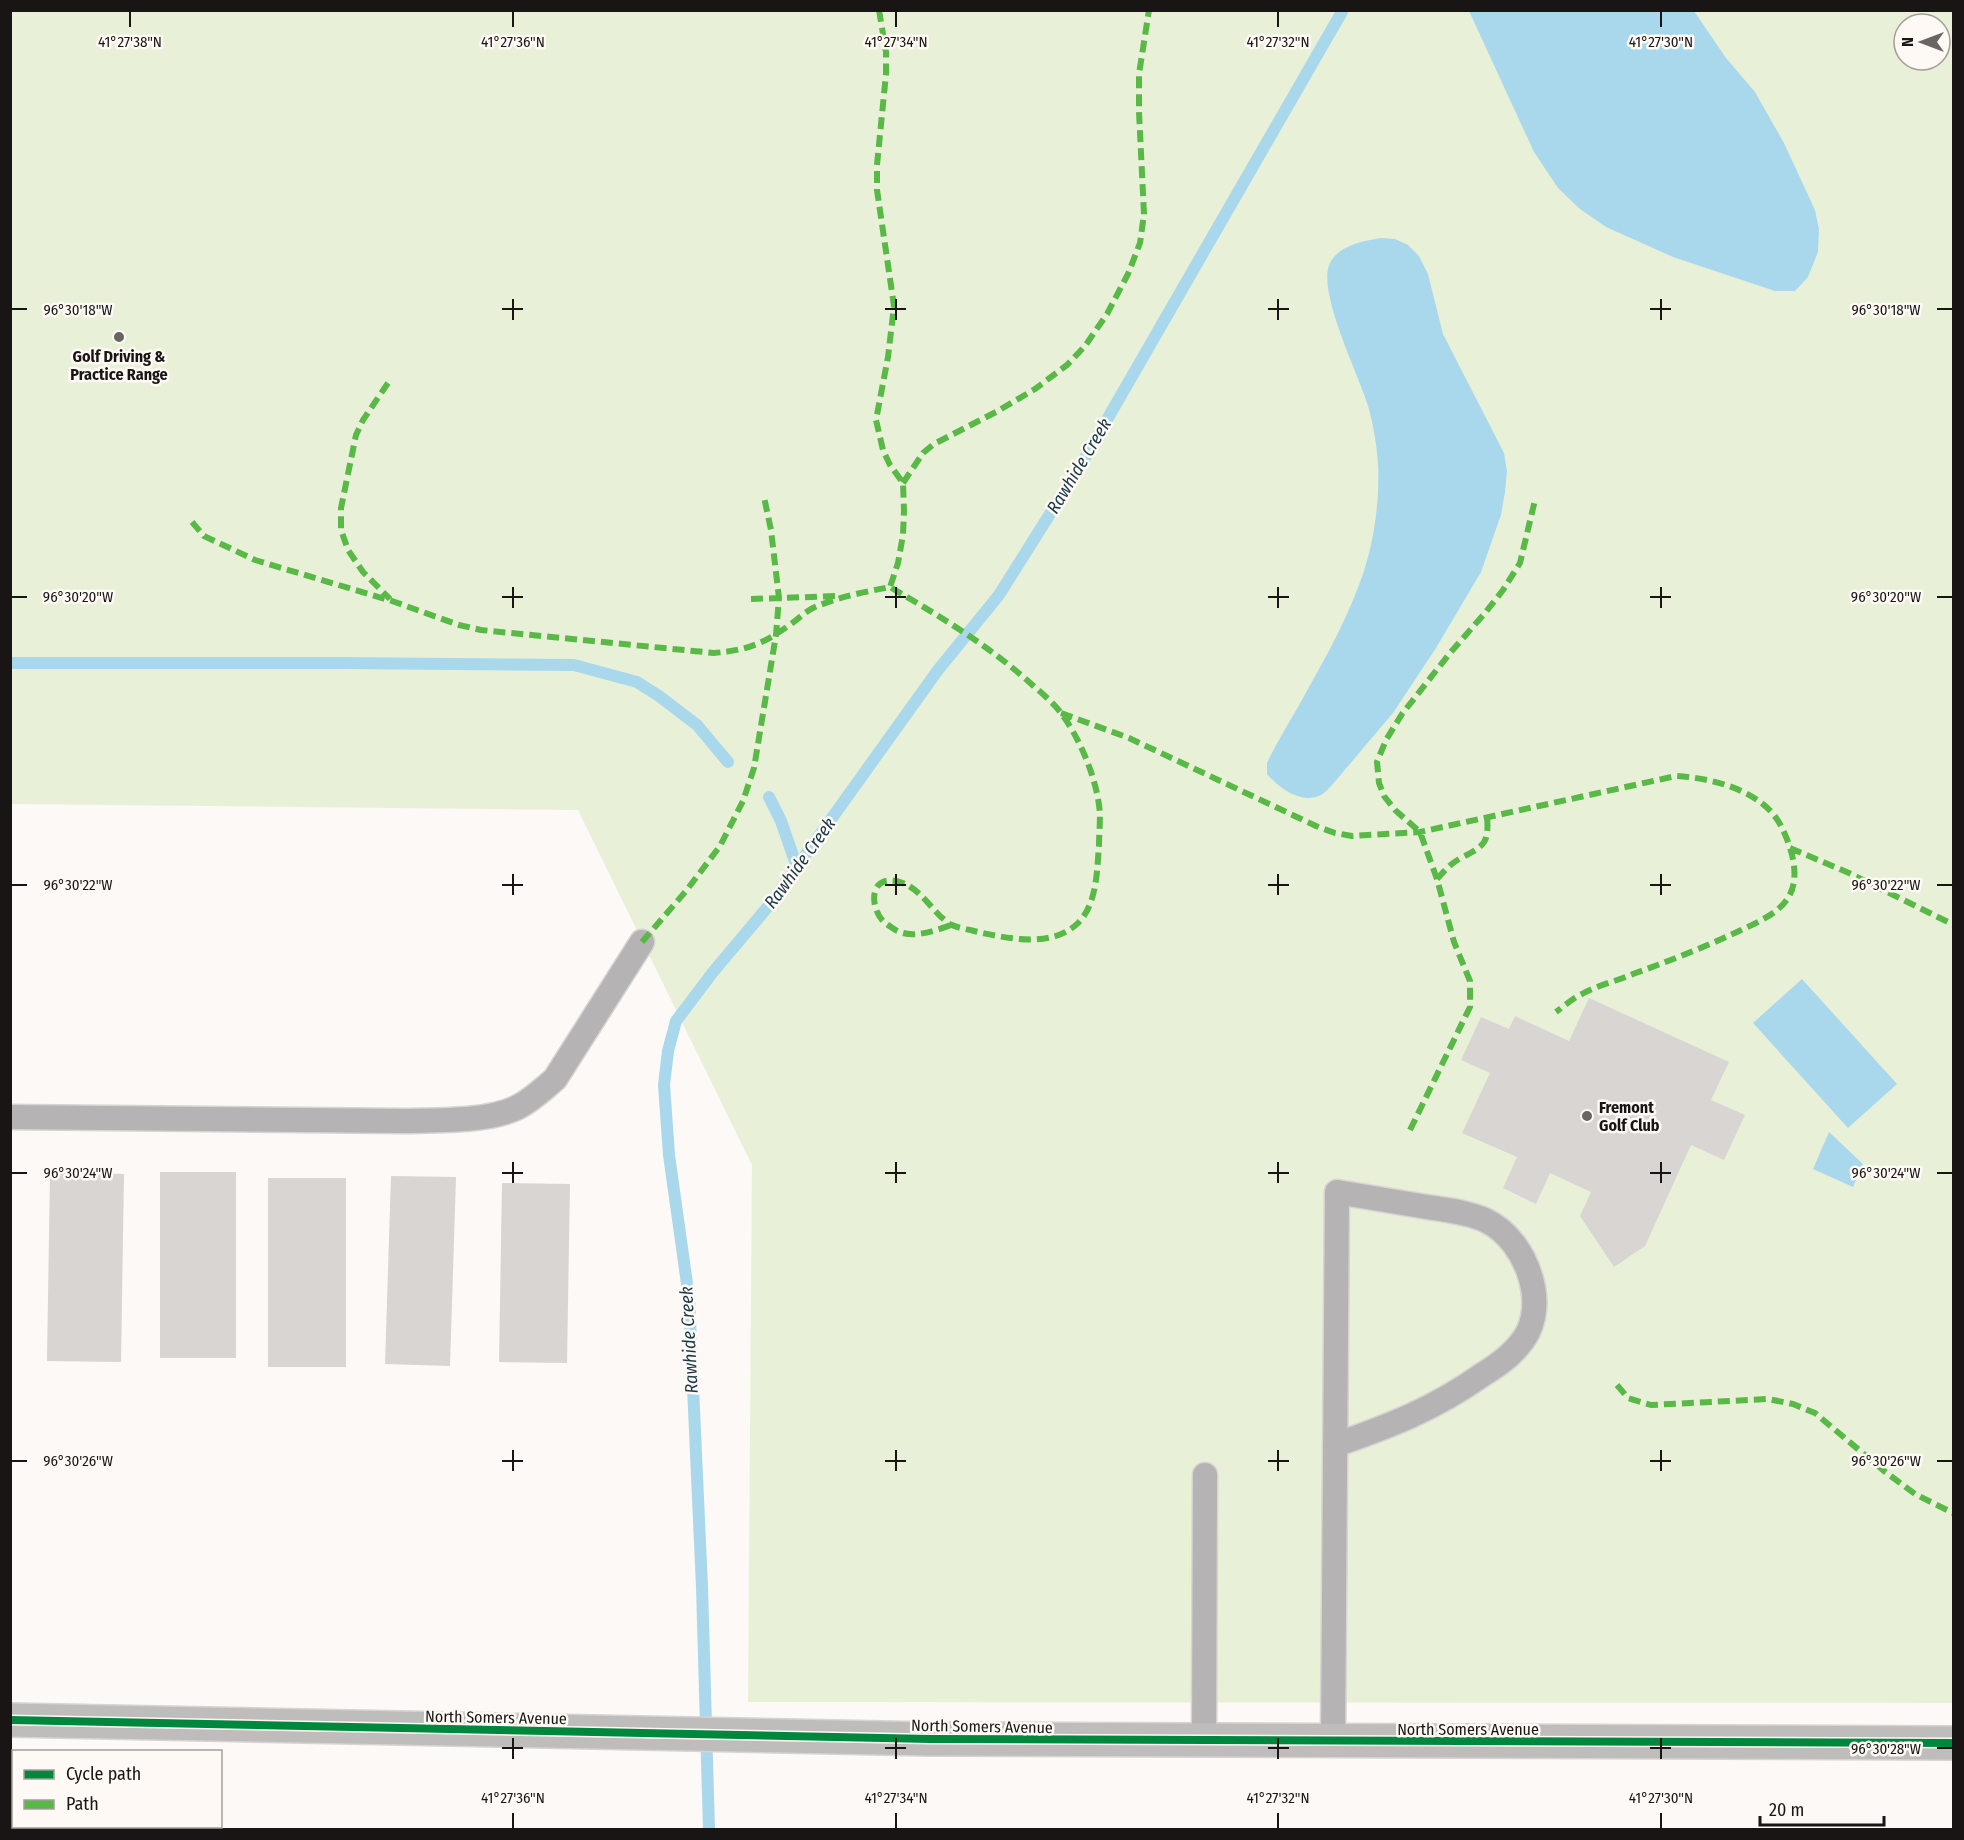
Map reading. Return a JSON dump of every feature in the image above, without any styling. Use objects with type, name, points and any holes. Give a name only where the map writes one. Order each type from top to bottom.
[{"type":"street","name":"North Somers Avenue","points":[[10,1720],[749,1737],[1333,1742],[1953,1743]]},
{"type":"lane","points":[[10,1117],[403,1121],[460,1119],[499,1114],[518,1107],[555,1079],[642,942]]},
{"type":"lane","points":[[1333,1742],[1335,1446],[1337,1192],[1463,1213],[1485,1220],[1503,1233],[1517,1248],[1527,1264],[1535,1300],[1534,1314],[1528,1331],[1518,1347],[1501,1363],[1458,1392],[1420,1413],[1335,1446]]},
{"type":"lane","points":[[1204,1741],[1205,1475]]},
{"type":"green space","name":"Fremont Golf Club","points":[[11,11],[1953,11],[1953,1703],[748,1702],[752,1165],[578,810],[11,804]]},
{"type":"water","points":[[1469,11],[1694,11],[1726,58],[1755,92],[1784,143],[1815,210],[1819,229],[1818,252],[1808,277],[1795,291],[1775,291],[1673,257],[1606,227],[1580,209],[1558,188],[1534,152]]},
{"type":"water","points":[[1381,238],[1395,239],[1408,245],[1419,256],[1428,274],[1443,334],[1504,453],[1507,471],[1505,492],[1501,515],[1481,572],[1436,648],[1393,713],[1332,785],[1321,795],[1306,798],[1291,794],[1278,785],[1267,774],[1267,763],[1331,647],[1353,601],[1368,557],[1378,495],[1377,457],[1372,419],[1333,312],[1327,276],[1330,263],[1339,252],[1352,245]]},
{"type":"water","points":[[1802,979],[1897,1084],[1848,1128],[1753,1023]]},
{"type":"water","points":[[1829,1132],[1863,1164],[1853,1187],[1813,1169]]},
{"type":"building","name":"Fremont Golf Club","points":[[1589,998],[1729,1062],[1711,1100],[1745,1115],[1724,1160],[1691,1145],[1645,1246],[1614,1267],[1580,1216],[1591,1192],[1550,1173],[1536,1204],[1503,1188],[1517,1157],[1462,1133],[1490,1073],[1461,1060],[1481,1017],[1509,1029],[1515,1016],[1569,1041]]},
{"type":"building","points":[[50,1172],[124,1174],[121,1362],[47,1361]]},
{"type":"building","points":[[160,1172],[236,1172],[236,1358],[160,1358]]},
{"type":"building","points":[[391,1176],[456,1177],[450,1366],[385,1364]]},
{"type":"building","points":[[268,1178],[346,1178],[346,1367],[268,1367]]},
{"type":"building","points":[[502,1183],[570,1184],[567,1363],[499,1362]]},
{"type":"waterway","name":"Rawhide Creek","points":[[709,1830],[702,1587],[689,1298],[669,1155],[664,1085],[668,1051],[676,1021],[713,972],[771,903],[938,670],[999,595],[1082,463],[1343,10]]},
{"type":"waterway","points":[[10,663],[574,665],[637,682],[697,725],[728,762]]},
{"type":"waterway","points":[[769,797],[781,821],[797,867]]},
{"type":"marked path","points":[[879,10],[886,52],[886,74],[877,165],[877,190],[894,306],[888,357],[876,420],[883,450],[903,483],[904,510],[903,535],[898,563],[890,587]]},
{"type":"marked path","points":[[903,483],[923,453],[934,444],[1035,389],[1067,365],[1085,346],[1107,314],[1128,274],[1140,243],[1144,214],[1139,74],[1149,10]]},
{"type":"marked path","points":[[388,383],[363,420],[356,435],[341,508],[341,530],[348,550],[363,572],[390,599]]},
{"type":"marked path","points":[[642,942],[686,891],[720,846],[743,801],[754,768],[776,635],[779,598],[771,530],[764,497]]},
{"type":"marked path","points":[[1410,1130],[1470,1007],[1470,981],[1454,942],[1437,879],[1420,832],[1395,810],[1384,796],[1379,783],[1377,762],[1386,740],[1402,714],[1503,590],[1520,563],[1535,500]]},
{"type":"marked path","points":[[192,522],[204,536],[255,560],[392,601],[459,625],[481,630],[714,653],[746,648],[763,641],[822,604],[890,587],[979,642],[1050,700],[1068,723],[1080,745],[1097,793],[1100,820],[1096,876],[1089,906],[1078,923],[1055,936],[1042,939],[1014,938],[960,928],[951,924],[915,890],[903,883],[896,881],[881,883],[874,894],[876,908],[883,921],[901,932],[908,934],[930,932],[951,925]]},
{"type":"marked path","points":[[751,599],[838,596]]},
{"type":"marked path","points":[[1061,713],[1129,738],[1316,826],[1352,836],[1420,832],[1676,776],[1706,780],[1736,789],[1751,796],[1774,815],[1782,828],[1794,863],[1792,890],[1779,909],[1713,943],[1588,991],[1556,1012]]},
{"type":"marked path","points":[[1437,879],[1452,864],[1481,846],[1486,838],[1487,816]]},
{"type":"marked path","points":[[1790,848],[1849,873],[1954,925]]},
{"type":"marked path","points":[[1617,1385],[1628,1398],[1651,1405],[1768,1399],[1793,1404],[1815,1413],[1915,1494],[1953,1513]]},
{"type":"cycle path","points":[[10,1720],[930,1739],[1954,1743]]},
{"type":"place","name":"Golf Driving & Practice Range","points":[[119,337]]},
{"type":"place","name":"Fremont Golf Club","points":[[1587,1116]]}]
